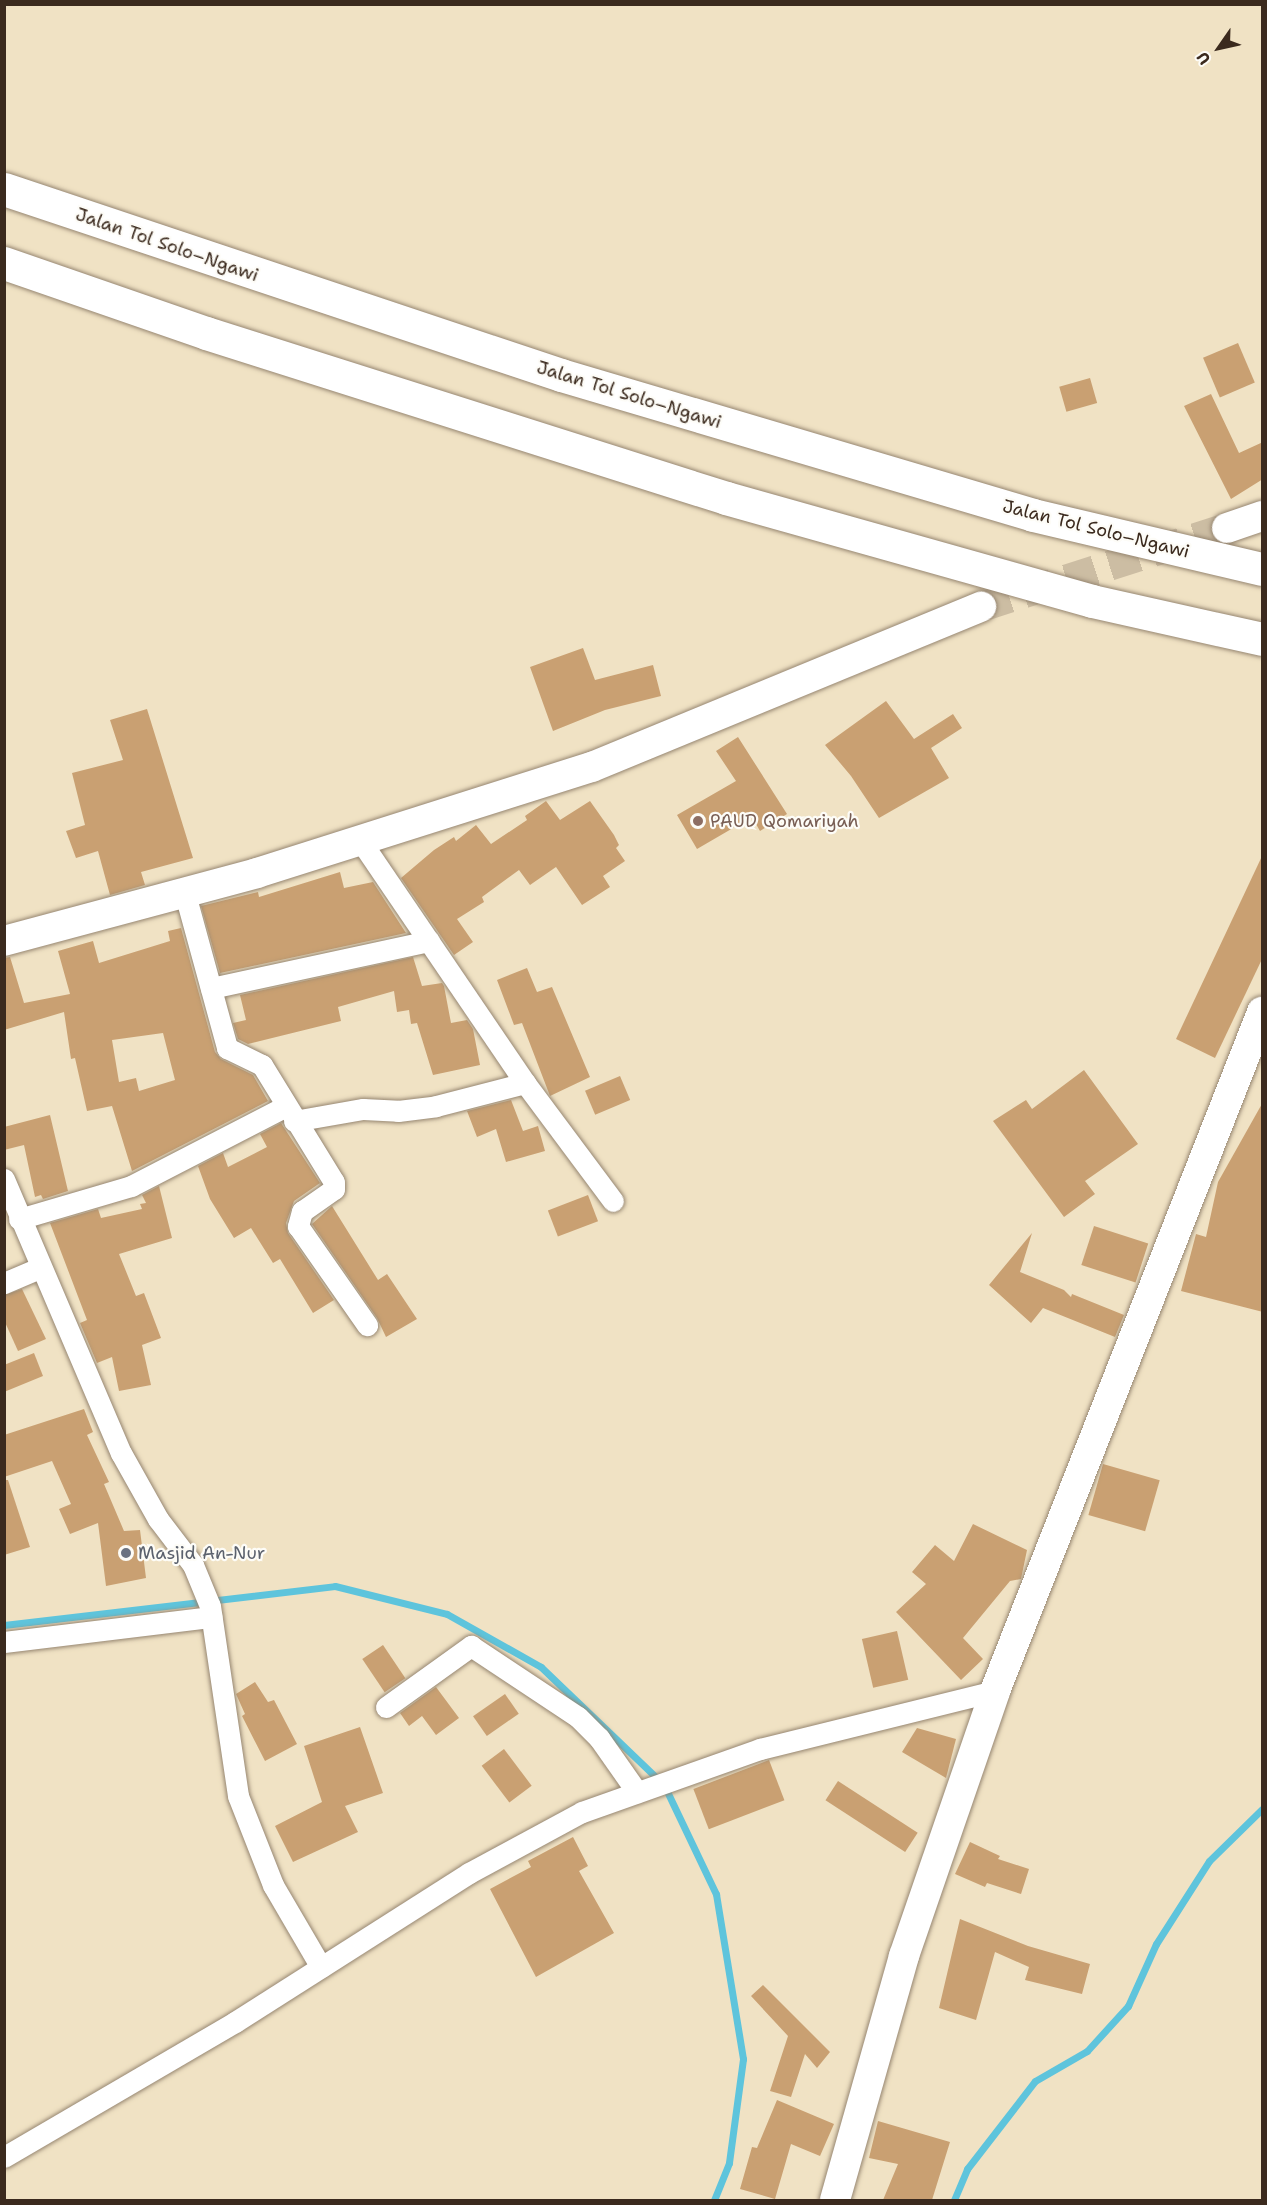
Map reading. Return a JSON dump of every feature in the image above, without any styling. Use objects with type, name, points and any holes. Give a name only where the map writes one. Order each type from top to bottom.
[{"type":"highway","name":"Jalan Tol Solo–Ngawi","points":[[4,189],[572,378],[1033,515],[1263,569]]},
{"type":"highway","points":[[4,263],[206,333],[726,498],[1092,601],[1263,639]]},
{"type":"highway","points":[[4,279],[206,333]]},
{"type":"street","points":[[1227,528],[1263,516]]},
{"type":"street","points":[[4,940],[185,894],[592,767],[981,607]]},
{"type":"street","points":[[360,840],[525,1083],[613,1201]]},
{"type":"street","points":[[185,894],[227,1048],[262,1065],[289,1114],[334,1182],[334,1189],[302,1211],[298,1226],[367,1325]]},
{"type":"street","points":[[211,988],[429,941]]},
{"type":"street","points":[[836,2200],[904,1956],[995,1691],[1263,1012]]},
{"type":"street","points":[[19,1219],[131,1186],[289,1114],[363,1109],[398,1112],[436,1106],[525,1083]]},
{"type":"street","points":[[4,1179],[40,1268],[138,1487],[193,1565],[211,1612],[238,1796],[273,1885],[321,1967]]},
{"type":"street","points":[[4,1283],[40,1268]]},
{"type":"street","points":[[4,1642],[211,1612]]},
{"type":"street","points":[[386,1707],[471,1646],[578,1717],[599,1738],[640,1791]]},
{"type":"street","points":[[4,2157],[534,1836],[640,1791],[760,1749],[995,1691]]},
{"type":"building","points":[[1238,343],[1255,383],[1220,397],[1203,358]]},
{"type":"building","points":[[1090,378],[1097,403],[1066,412],[1059,387]]},
{"type":"building","points":[[1211,394],[1239,453],[1263,442],[1263,479],[1231,499],[1184,406]]},
{"type":"building","points":[[583,648],[595,680],[653,665],[661,696],[605,710],[553,731],[530,667]]},
{"type":"building","points":[[886,701],[914,739],[953,714],[962,728],[931,748],[949,778],[879,818],[851,776],[825,745]]},
{"type":"building","points":[[147,709],[193,858],[141,872],[145,885],[110,895],[98,851],[76,858],[66,831],[85,825],[72,773],[123,760],[110,720]]},
{"type":"building","points":[[738,737],[787,814],[760,831],[752,817],[697,849],[677,815],[736,781],[716,751]]},
{"type":"building","points":[[546,801],[560,820],[590,801],[614,835],[619,845],[616,848],[625,861],[603,876],[610,887],[582,905],[556,867],[530,885],[519,870],[482,897],[484,902],[457,919],[473,942],[454,955],[401,878],[434,850],[454,837],[456,841],[476,825],[491,844],[527,820],[525,816]]},
{"type":"building","points":[[1263,854],[1263,957],[1215,1058],[1176,1039]]},
{"type":"building","points":[[340,872],[344,888],[373,882],[406,933],[220,973],[201,906],[258,892],[259,897]]},
{"type":"building","points":[[181,928],[215,1052],[221,1059],[253,1075],[268,1101],[132,1171],[112,1106],[87,1111],[75,1058],[71,1059],[64,1012],[4,1030],[4,958],[10,957],[24,1003],[70,994],[58,951],[93,941],[99,963],[170,941],[168,931]],"holes":[[[163,1033],[175,1080],[139,1091],[136,1078],[119,1082],[112,1040]]]},
{"type":"building","points":[[413,957],[422,986],[442,983],[444,986],[451,1023],[467,1020],[473,1029],[480,1065],[433,1075],[417,1023],[411,1024],[409,1010],[397,1012],[394,991],[338,1007],[341,1021],[248,1044],[238,1039],[233,1023],[246,1020],[240,995]]},
{"type":"building","points":[[527,968],[537,992],[552,987],[590,1077],[550,1096],[522,1023],[514,1025],[497,980]]},
{"type":"building","points":[[1084,1070],[1138,1144],[1085,1181],[1095,1194],[1064,1217],[993,1121],[1026,1100],[1032,1109]]},
{"type":"building","points":[[620,1076],[630,1100],[595,1115],[585,1091]]},
{"type":"building","points":[[511,1100],[523,1131],[538,1126],[545,1151],[506,1162],[496,1129],[477,1137],[467,1111]]},
{"type":"building","points":[[1263,1102],[1263,1312],[1181,1291],[1196,1234],[1206,1237],[1218,1182]]},
{"type":"building","points":[[50,1115],[68,1191],[43,1199],[41,1195],[35,1197],[24,1145],[4,1150],[4,1127]]},
{"type":"building","points":[[281,1123],[320,1183],[294,1201],[286,1223],[288,1233],[334,1300],[313,1313],[280,1259],[273,1263],[251,1228],[234,1238],[210,1199],[198,1166],[223,1153],[228,1167],[267,1147],[260,1134]]},
{"type":"building","points":[[159,1186],[172,1238],[119,1254],[136,1296],[144,1293],[161,1338],[142,1345],[151,1385],[119,1391],[112,1357],[97,1363],[80,1323],[87,1320],[50,1223],[98,1209],[101,1218],[142,1209],[140,1204],[146,1203],[142,1195]]},
{"type":"building","points":[[588,1195],[598,1221],[558,1237],[548,1210]]},
{"type":"building","points":[[332,1206],[378,1280],[387,1274],[417,1319],[386,1337],[377,1318],[312,1224]]},
{"type":"building","points":[[1094,1226],[1148,1244],[1136,1283],[1081,1265]]},
{"type":"building","points":[[1032,1233],[1020,1272],[1064,1290],[1071,1297],[1072,1294],[1124,1315],[1115,1337],[1043,1308],[1031,1323],[989,1285]]},
{"type":"building","points":[[22,1289],[46,1339],[18,1351],[4,1320],[4,1295]]},
{"type":"building","points":[[34,1353],[43,1376],[4,1392],[4,1365]]},
{"type":"building","points":[[84,1409],[93,1432],[87,1435],[109,1482],[104,1484],[124,1531],[140,1530],[146,1578],[106,1586],[98,1523],[70,1534],[59,1509],[71,1504],[52,1461],[4,1477],[4,1435]]},
{"type":"building","points":[[1103,1464],[1160,1480],[1145,1531],[1088,1515]]},
{"type":"building","points":[[4,1480],[8,1480],[30,1547],[4,1555]]},
{"type":"building","points":[[973,1524],[1027,1550],[1021,1579],[1010,1581],[963,1638],[983,1659],[961,1680],[896,1612],[926,1584],[912,1572],[935,1545],[954,1561]]},
{"type":"building","points":[[897,1631],[908,1680],[873,1688],[862,1639]]},
{"type":"building","points":[[383,1645],[405,1678],[385,1692],[362,1659]]},
{"type":"building","points":[[255,1682],[268,1702],[274,1700],[297,1744],[265,1761],[242,1716],[245,1714],[236,1694]]},
{"type":"building","points":[[436,1687],[459,1718],[436,1735],[422,1716],[409,1726],[400,1713]]},
{"type":"building","points":[[505,1694],[519,1714],[487,1736],[473,1716]]},
{"type":"building","points":[[360,1727],[383,1793],[345,1806],[358,1832],[293,1862],[275,1826],[322,1802],[304,1746]]},
{"type":"building","points":[[917,1728],[956,1739],[946,1778],[902,1752]]},
{"type":"building","points":[[504,1749],[532,1786],[509,1803],[482,1766]]},
{"type":"building","points":[[769,1760],[784,1800],[709,1829],[693,1789]]},
{"type":"building","points":[[838,1781],[918,1833],[905,1852],[825,1800]]},
{"type":"building","points":[[573,1837],[588,1866],[579,1871],[614,1933],[536,1977],[490,1889],[531,1867],[528,1861]]},
{"type":"building","points":[[970,1842],[1000,1856],[998,1859],[1029,1869],[1021,1894],[987,1883],[985,1887],[955,1874]]},
{"type":"building","points":[[960,1919],[1028,1946],[1090,1964],[1082,1994],[1025,1980],[1029,1967],[995,1952],[976,2020],[939,2008]]},
{"type":"building","points":[[763,1985],[830,2052],[817,2068],[805,2054],[791,2097],[770,2091],[788,2036],[751,1996]]},
{"type":"building","points":[[777,2100],[834,2124],[820,2156],[791,2144],[775,2199],[740,2189],[752,2147],[757,2148]]},
{"type":"building","points":[[878,2121],[950,2142],[932,2200],[883,2200],[898,2164],[869,2158]]},
{"type":"waterway","points":[[4,1625],[335,1586],[447,1614],[541,1667],[664,1785],[716,1894],[743,2059],[729,2163],[714,2200]]},
{"type":"waterway","points":[[954,2200],[967,2169],[1035,2081],[1087,2051],[1128,2006],[1156,1944],[1209,1861],[1262,1809]]},
{"type":"tunnel","points":[[981,607],[1227,528]]},
{"type":"place","name":"PAUD Qomariyah","points":[[698,821]]},
{"type":"place","name":"Masjid An-Nur","points":[[126,1553]]}]
